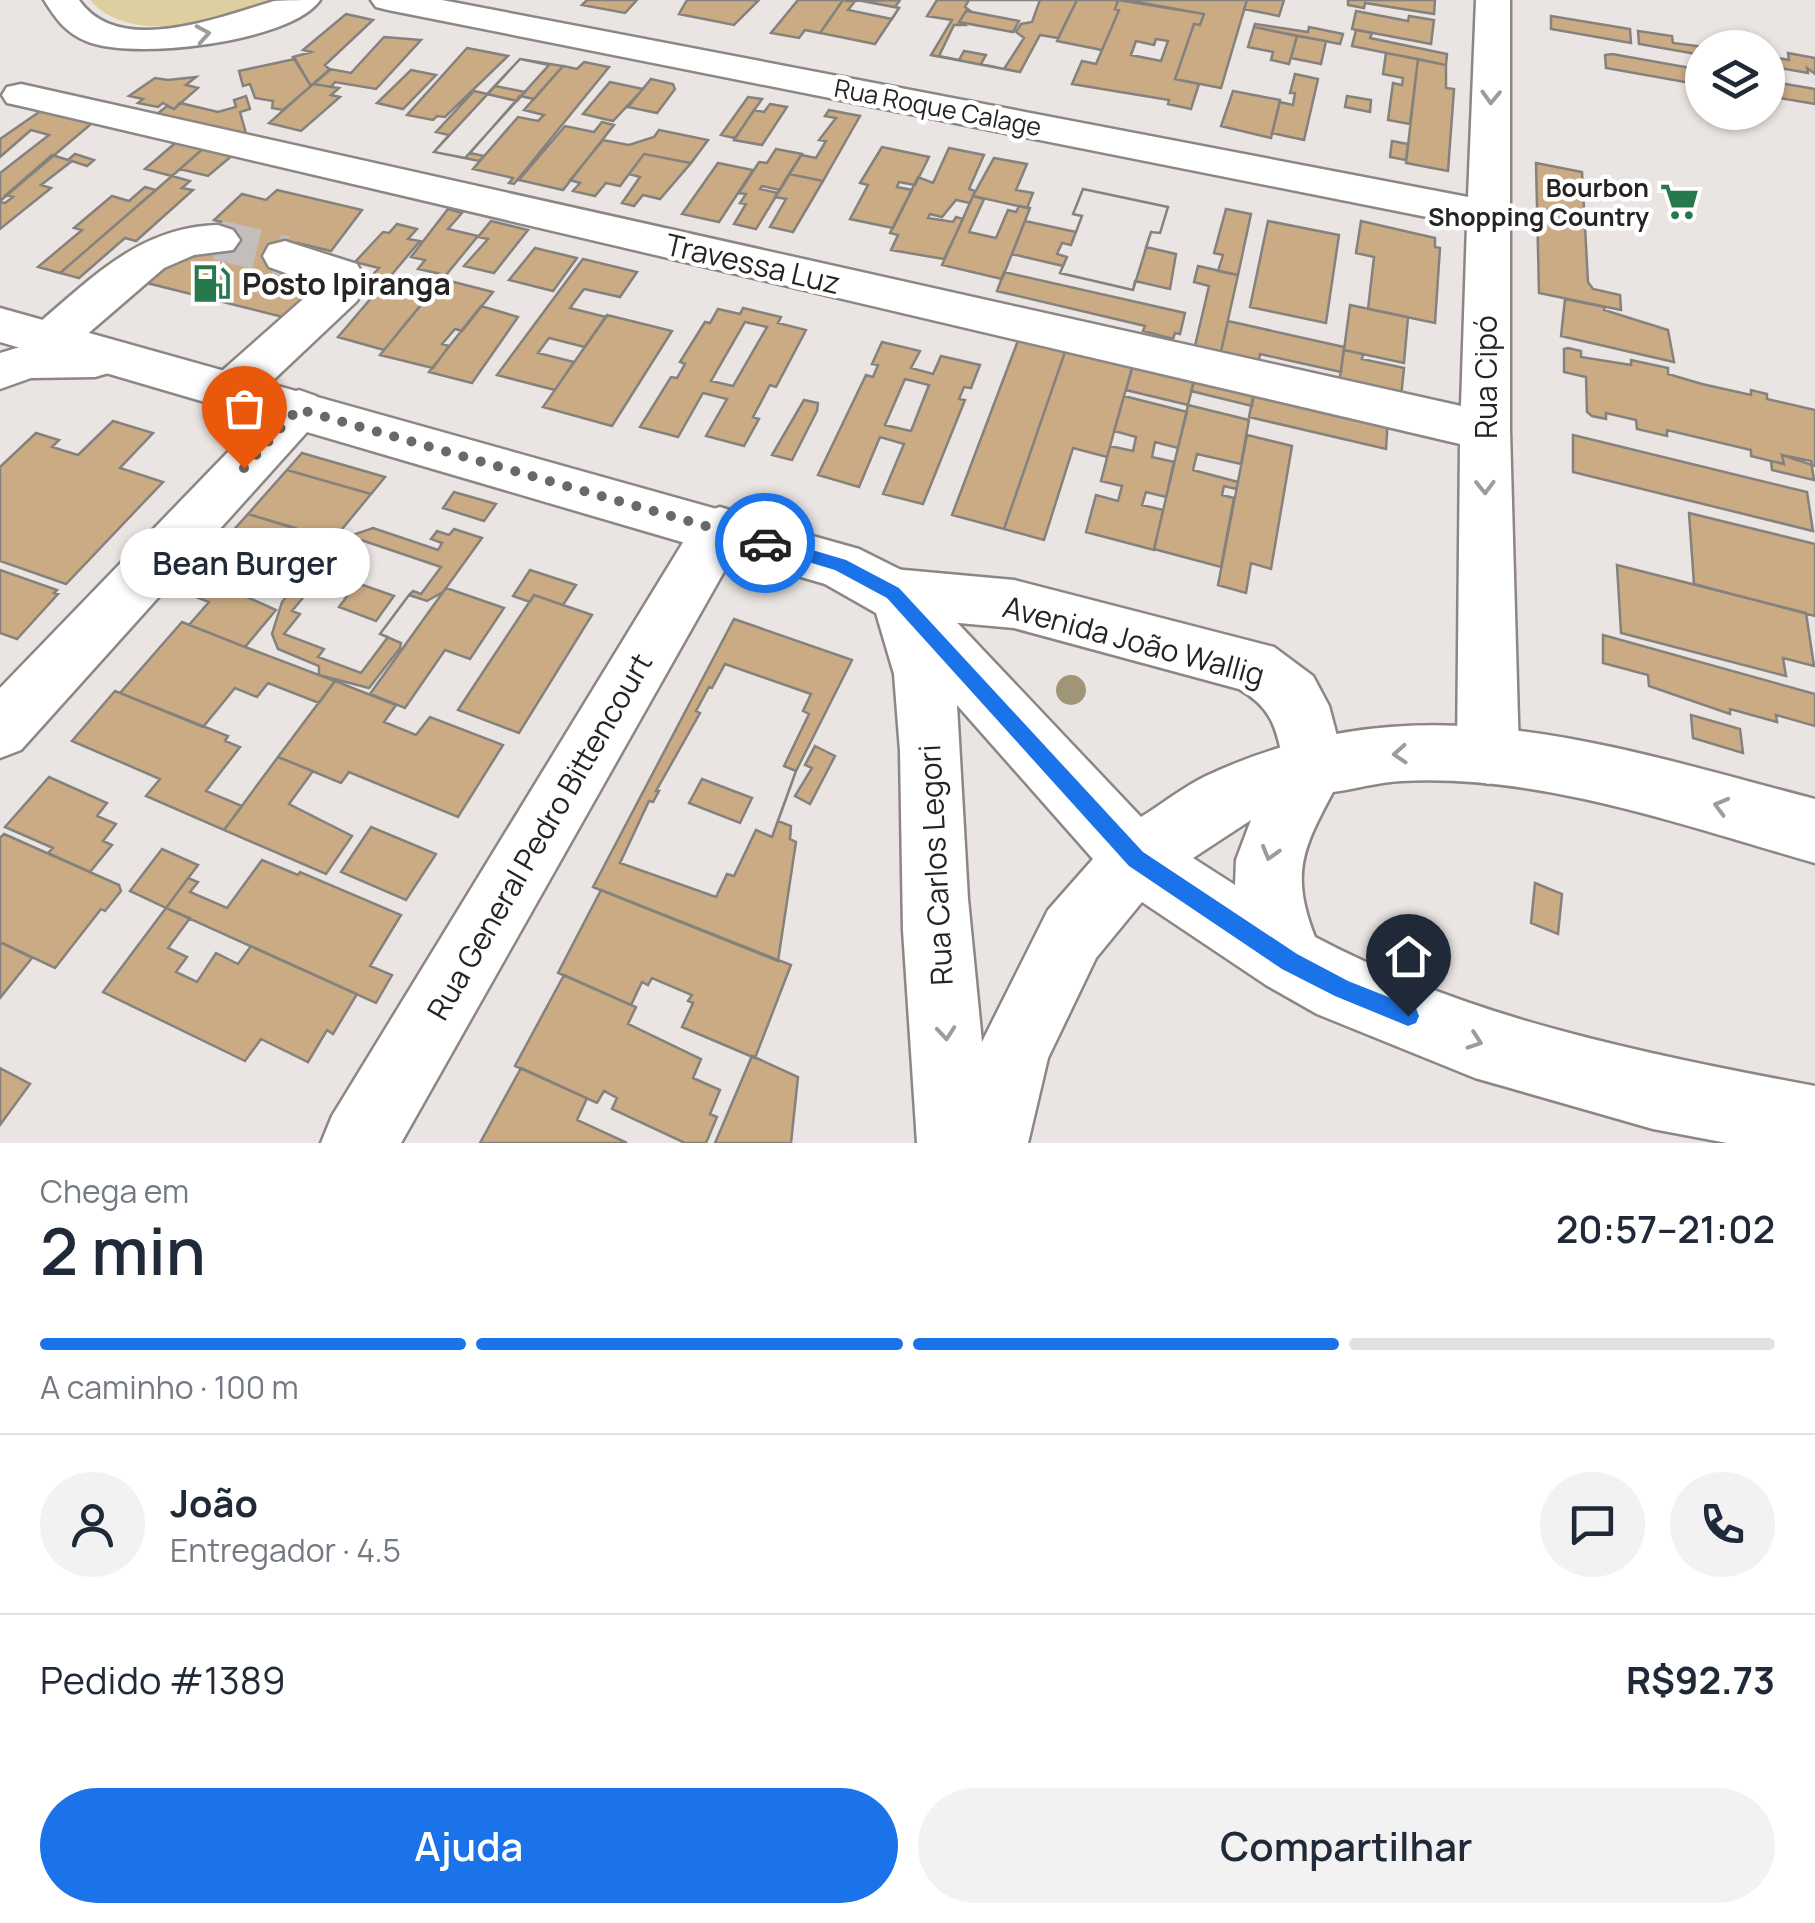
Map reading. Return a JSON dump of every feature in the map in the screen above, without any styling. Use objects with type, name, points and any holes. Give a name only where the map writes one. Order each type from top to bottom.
[{"type":"street","points":[[61,0],[76,22],[106,35],[148,40],[198,36],[248,25],[303,0]]},
{"type":"street","name":"Rua Roque Calage","points":[[388,0],[1487,215]]},
{"type":"street","name":"Rua Cipó","points":[[1488,754],[1484,431],[1494,0]]},
{"type":"street","points":[[11,102],[106,35]]},
{"type":"street","name":"Travessa Luz","points":[[11,102],[1484,431]]},
{"type":"street","points":[[51,339],[150,256],[198,238],[218,240]]},
{"type":"street","points":[[232,390],[344,283],[342,275],[285,256]]},
{"type":"street","name":"Avenida João Wallig","points":[[0,325],[840,565],[893,593],[1136,859],[1290,962],[1342,989],[1475,1042],[1653,1092],[1815,1124]]},
{"type":"street","points":[[0,370],[29,361],[123,360]]},
{"type":"street","points":[[0,730],[298,409]]},
{"type":"street","name":"Rua General Pedro Bittencourt","points":[[359,1143],[720,530]]},
{"type":"street","name":"Avenida João Wallig","points":[[893,593],[1014,604],[1253,666],[1279,679],[1297,700],[1306,718],[1314,766]]},
{"type":"street","name":"Rua Carlos Legori","points":[[893,593],[914,632],[925,678],[936,904],[955,1143]]},
{"type":"street","points":[[990,1143],[1014,1052],[1072,934],[1136,859],[1226,799],[1314,766],[1400,752],[1488,754],[1614,776],[1815,832]]},
{"type":"street","points":[[1290,962],[1268,909],[1264,876],[1271,843],[1314,766]]},
{"type":"street","points":[[1794,1143],[1815,1124]]},
{"type":"shaded area","points":[[90,0],[278,0],[208,22],[154,26],[129,23],[107,14]]},
{"type":"building","points":[[587,0],[637,0],[625,13],[582,5]]},
{"type":"building","points":[[687,0],[758,1],[734,25],[679,14]]},
{"type":"building","points":[[798,0],[843,0],[820,33],[805,30],[799,38],[771,33]]},
{"type":"building","points":[[843,0],[900,0],[895,7],[899,8],[875,44],[820,33]]},
{"type":"building","points":[[856,0],[899,8],[892,19],[848,10]]},
{"type":"building","points":[[937,0],[1077,0],[1058,38],[1040,35],[1020,72],[931,55],[952,20],[927,16]]},
{"type":"building","points":[[969,0],[1040,0],[1032,22],[1021,24],[1016,32],[1024,38],[1004,69],[981,64],[986,55],[964,51],[959,60],[939,56],[954,25],[964,25],[959,22],[966,11],[972,12],[965,7]]},
{"type":"building","points":[[1077,0],[1118,0],[1115,9],[1119,10],[1102,50],[1057,41]]},
{"type":"building","points":[[1118,0],[1204,14],[1200,25],[1194,24],[1175,79],[1199,84],[1191,109],[1168,104],[1169,100],[1072,84],[1082,61],[1096,64],[1119,10],[1115,9]]},
{"type":"building","points":[[1126,0],[1247,0],[1221,88],[1175,79],[1194,24],[1200,25],[1204,14]]},
{"type":"building","points":[[1247,0],[1284,0],[1279,16],[1244,9]]},
{"type":"building","points":[[1348,0],[1435,0],[1434,14],[1365,3],[1364,8],[1348,5]]},
{"type":"building","points":[[966,11],[1019,21],[1013,32],[959,22]]},
{"type":"building","points":[[1356,11],[1408,21],[1409,16],[1434,20],[1431,44],[1352,29]]},
{"type":"building","points":[[346,14],[373,20],[325,65],[330,70],[311,86],[293,57],[311,52],[303,50]]},
{"type":"building","points":[[1551,16],[1630,29],[1631,43],[1551,29]]},
{"type":"building","points":[[1255,24],[1308,32],[1309,27],[1343,34],[1340,44],[1254,27]]},
{"type":"building","points":[[1254,27],[1297,36],[1289,64],[1271,60],[1273,52],[1248,47]]},
{"type":"building","points":[[1356,30],[1372,33],[1370,38],[1447,54],[1446,65],[1352,46]]},
{"type":"building","points":[[1638,31],[1672,36],[1673,43],[1685,45],[1685,52],[1639,44]]},
{"type":"building","points":[[1297,36],[1326,41],[1321,64],[1291,58]]},
{"type":"building","points":[[384,37],[421,40],[376,89],[335,82],[331,87],[313,84],[330,69],[351,73]]},
{"type":"building","points":[[1156,39],[1168,41],[1161,61],[1131,55],[1136,41],[1154,45]]},
{"type":"building","points":[[467,48],[508,56],[445,117],[433,120],[407,115]]},
{"type":"building","points":[[1386,53],[1418,59],[1410,124],[1388,120],[1393,83],[1402,85],[1403,78],[1383,74]]},
{"type":"building","points":[[1788,53],[1815,58],[1815,74],[1807,68],[1808,73],[1785,69],[1785,59],[1789,60]]},
{"type":"building","points":[[1605,55],[1685,67],[1685,82],[1606,68]]},
{"type":"building","points":[[295,59],[311,86],[283,110],[272,108],[273,101],[255,98],[250,84],[243,86],[239,71]]},
{"type":"building","points":[[520,59],[549,65],[465,158],[434,152]]},
{"type":"building","points":[[520,59],[563,66],[534,99],[520,96],[470,153],[484,156],[479,161],[434,152],[449,135],[436,132],[474,91],[487,94]]},
{"type":"building","points":[[1418,59],[1446,65],[1446,88],[1454,89],[1448,171],[1406,163]]},
{"type":"building","points":[[584,62],[609,67],[514,184],[509,183],[513,178],[473,169],[518,117],[538,121],[544,115],[524,110],[563,66],[577,69]]},
{"type":"building","points":[[411,70],[436,75],[403,109],[377,103]]},
{"type":"building","points":[[1295,74],[1318,79],[1304,140],[1272,133],[1280,102],[1293,105],[1295,93],[1290,93]]},
{"type":"building","points":[[196,77],[186,85],[198,88],[174,109],[163,103],[158,107],[138,103],[143,99],[129,96],[155,78]]},
{"type":"building","points":[[651,79],[673,84],[675,89],[657,113],[628,107]]},
{"type":"building","points":[[610,82],[643,89],[613,121],[583,114]]},
{"type":"building","points":[[313,84],[339,88],[331,95],[340,97],[301,131],[269,123]]},
{"type":"building","points":[[1785,84],[1815,89],[1815,104],[1785,99]]},
{"type":"building","points":[[495,86],[525,92],[517,101],[487,94]]},
{"type":"building","points":[[1233,91],[1280,100],[1271,138],[1221,126]]},
{"type":"building","points":[[246,96],[250,109],[240,112],[247,137],[156,115],[167,106],[174,109],[180,103],[218,112],[236,107],[234,100]]},
{"type":"building","points":[[1347,96],[1371,100],[1370,112],[1345,107]]},
{"type":"building","points":[[748,97],[762,99],[735,138],[721,135]]},
{"type":"building","points":[[770,104],[787,107],[762,145],[734,140],[754,110],[764,112]]},
{"type":"building","points":[[42,110],[98,118],[0,201],[0,173],[49,135],[31,130],[0,157],[0,139]]},
{"type":"building","points":[[829,110],[860,116],[823,181],[789,174],[801,155],[816,158],[826,141],[819,140],[836,118],[825,116]]},
{"type":"building","points":[[602,122],[614,125],[563,190],[519,180],[565,126],[594,132]]},
{"type":"building","points":[[659,130],[708,140],[691,163],[644,154],[620,186],[606,183],[595,196],[573,191],[580,183],[570,180],[603,140],[629,145],[654,137]]},
{"type":"building","points":[[180,139],[206,146],[172,176],[145,169]]},
{"type":"building","points":[[1392,141],[1408,144],[1406,160],[1390,157]]},
{"type":"building","points":[[206,146],[234,154],[208,176],[180,169]]},
{"type":"building","points":[[882,147],[929,157],[915,185],[899,182],[897,187],[912,190],[893,228],[850,219],[868,185],[860,183]]},
{"type":"building","points":[[949,148],[984,155],[969,189],[975,191],[970,203],[956,200],[942,217],[930,214],[928,218],[953,222],[956,217],[963,219],[944,259],[891,250],[898,235],[890,233],[918,177],[933,183]]},
{"type":"building","points":[[776,149],[802,154],[780,190],[762,186],[760,189],[778,193],[756,229],[734,224],[746,204],[740,203],[746,194],[739,193],[759,162],[767,163]]},
{"type":"building","points":[[75,154],[94,160],[87,166],[72,161],[41,185],[51,188],[0,229],[0,202],[13,197],[6,195],[52,155],[68,160]]},
{"type":"building","points":[[644,154],[691,163],[660,199],[643,195],[634,206],[622,203],[640,177],[629,174]]},
{"type":"building","points":[[994,158],[1027,164],[1016,190],[1033,193],[1027,208],[973,196]]},
{"type":"building","points":[[718,163],[753,170],[719,222],[682,214]]},
{"type":"building","points":[[1536,163],[1582,172],[1588,282],[1593,289],[1620,295],[1621,310],[1539,293]]},
{"type":"building","points":[[789,174],[823,181],[793,232],[770,227],[786,199],[775,197]]},
{"type":"building","points":[[172,176],[190,181],[182,188],[193,190],[136,241],[125,238],[79,278],[60,273]]},
{"type":"building","points":[[145,187],[156,190],[60,273],[38,267],[82,230],[74,228],[112,196],[129,201]]},
{"type":"building","points":[[1083,189],[1168,207],[1160,233],[1151,232],[1133,290],[1060,273],[1067,257],[1057,254],[1062,243],[1071,245],[1082,216],[1073,214]]},
{"type":"building","points":[[1083,189],[1168,207],[1160,233],[1151,232],[1146,247],[1176,254],[1170,289],[1135,281],[1133,290],[1060,273],[1063,266],[1012,254],[1025,221],[1076,232],[1082,216],[1073,214]]},
{"type":"building","points":[[277,190],[362,210],[331,251],[297,243],[272,269],[325,282],[291,319],[147,283],[185,248],[204,253],[233,225],[214,220],[242,194],[266,200]]},
{"type":"building","points":[[973,196],[984,199],[969,232],[996,238],[1008,210],[1030,208],[1002,279],[942,265]]},
{"type":"building","points":[[448,209],[462,213],[448,229],[478,236],[446,275],[418,269],[425,260],[411,257]]},
{"type":"building","points":[[1226,209],[1251,214],[1238,275],[1218,271],[1223,255],[1214,253]]},
{"type":"building","points":[[491,221],[528,230],[494,273],[464,266],[488,239],[478,237]]},
{"type":"building","points":[[1268,221],[1339,235],[1326,323],[1250,307]]},
{"type":"building","points":[[1361,221],[1435,238],[1435,247],[1440,248],[1435,323],[1368,309],[1374,257],[1356,253]]},
{"type":"building","points":[[397,224],[417,229],[408,239],[420,241],[382,286],[366,282],[379,268],[355,262],[383,232],[389,233]]},
{"type":"building","points":[[535,248],[577,258],[553,291],[509,280]]},
{"type":"building","points":[[583,259],[637,272],[620,297],[584,289],[570,308],[606,317],[585,347],[549,338],[538,353],[574,362],[555,390],[497,375]]},
{"type":"building","points":[[1198,266],[1238,275],[1220,356],[1194,350],[1209,286],[1194,282]]},
{"type":"building","points":[[1004,272],[1185,313],[1180,334],[1175,333],[1173,339],[1143,331],[1145,326],[997,291]]},
{"type":"building","points":[[390,276],[435,288],[384,350],[338,337]]},
{"type":"building","points":[[442,279],[493,292],[462,331],[455,329],[442,344],[449,346],[433,368],[380,355]]},
{"type":"building","points":[[1565,299],[1605,307],[1604,310],[1668,330],[1674,362],[1561,336]]},
{"type":"building","points":[[1350,305],[1408,317],[1404,363],[1344,350]]},
{"type":"building","points":[[481,306],[518,317],[472,383],[429,372]]},
{"type":"building","points":[[743,308],[781,317],[778,323],[806,330],[776,387],[770,385],[753,417],[759,419],[744,446],[706,436],[727,399],[703,393],[678,437],[640,427],[671,377],[677,378],[685,364],[680,362],[705,322],[710,323],[718,309],[740,314]],"holes":[[[745,322],[767,327],[733,386],[711,381]]]},
{"type":"building","points":[[607,315],[672,331],[612,426],[543,407]]},
{"type":"building","points":[[1228,321],[1344,347],[1341,372],[1260,354],[1258,365],[1220,356]]},
{"type":"building","points":[[1019,338],[1066,349],[1004,529],[952,515]]},
{"type":"building","points":[[882,342],[920,351],[911,368],[933,374],[941,356],[980,365],[971,388],[964,387],[959,399],[965,400],[923,504],[883,494],[904,444],[880,437],[859,487],[818,475],[866,375],[873,377],[878,365],[872,364]],"holes":[[[905,379],[929,385],[911,431],[885,425]]]},
{"type":"building","points":[[1066,349],[1133,364],[1107,457],[1073,448],[1044,540],[1004,529]]},
{"type":"building","points":[[1564,349],[1581,351],[1581,357],[1631,365],[1631,360],[1668,368],[1668,374],[1702,384],[1751,395],[1751,390],[1767,394],[1767,399],[1815,410],[1815,466],[1782,455],[1784,464],[1771,461],[1751,456],[1751,450],[1667,430],[1667,436],[1637,429],[1636,420],[1606,413],[1606,419],[1592,416],[1587,412],[1586,377],[1564,372]]},
{"type":"building","points":[[1344,350],[1363,354],[1362,359],[1404,368],[1401,397],[1339,383]]},
{"type":"building","points":[[1135,359],[1196,373],[1188,405],[1126,390]]},
{"type":"building","points":[[1196,373],[1255,387],[1252,406],[1191,391]]},
{"type":"building","points":[[1255,387],[1388,418],[1386,449],[1249,417]]},
{"type":"building","points":[[1124,396],[1187,412],[1178,448],[1155,442],[1152,457],[1174,462],[1166,497],[1146,492],[1142,505],[1163,510],[1154,550],[1086,532],[1096,495],[1118,501],[1122,486],[1101,481],[1110,446],[1133,451],[1136,437],[1114,431]]},
{"type":"building","points":[[804,400],[818,403],[817,411],[792,460],[772,455]]},
{"type":"building","points":[[1188,405],[1249,420],[1241,464],[1197,454],[1193,470],[1238,482],[1236,489],[1224,486],[1222,495],[1234,498],[1221,567],[1154,549]]},
{"type":"building","points":[[113,421],[153,433],[120,468],[163,482],[66,584],[0,561],[0,467],[36,433],[59,440],[52,447],[78,455]]},
{"type":"building","points":[[1247,435],[1292,446],[1271,569],[1251,563],[1246,593],[1218,585]]},
{"type":"building","points":[[1573,435],[1807,492],[1813,531],[1573,472]]},
{"type":"building","points":[[302,453],[385,477],[371,494],[287,470]]},
{"type":"building","points":[[1782,455],[1811,461],[1814,480],[1772,470],[1771,461],[1784,464]]},
{"type":"building","points":[[287,470],[371,494],[333,540],[248,514]]},
{"type":"building","points":[[454,492],[496,504],[484,521],[443,508]]},
{"type":"building","points":[[1689,513],[1815,544],[1815,616],[1694,584]]},
{"type":"building","points":[[248,514],[295,528],[238,593],[276,610],[245,647],[189,625],[209,602],[196,597],[206,586],[189,580]]},
{"type":"building","points":[[373,528],[438,550],[442,543],[431,539],[437,531],[449,535],[454,529],[482,538],[443,592],[427,601],[409,595],[380,634],[401,643],[400,648],[369,688],[319,675],[319,666],[278,649],[272,634],[282,602],[298,582],[311,576],[341,539]]},
{"type":"building","points":[[361,540],[441,567],[421,594],[413,591],[409,595],[380,634],[388,637],[361,673],[318,657],[324,649],[284,634],[300,614],[292,611],[338,555],[346,558]]},
{"type":"building","points":[[1617,565],[1806,613],[1814,666],[1783,658],[1786,676],[1621,633]]},
{"type":"building","points":[[0,570],[57,590],[54,593],[58,594],[17,639],[0,633]]},
{"type":"building","points":[[530,570],[576,585],[563,605],[534,595],[530,602],[513,596]]},
{"type":"building","points":[[357,583],[394,596],[376,621],[339,607]]},
{"type":"building","points":[[446,588],[504,608],[470,659],[445,650],[405,708],[370,694]]},
{"type":"building","points":[[534,595],[592,615],[519,733],[458,710]]},
{"type":"building","points":[[734,619],[852,660],[796,771],[778,821],[791,826],[790,839],[796,842],[778,961],[593,887]]},
{"type":"building","points":[[182,622],[335,681],[319,703],[268,683],[257,697],[235,688],[203,727],[120,693]]},
{"type":"building","points":[[1603,635],[1815,694],[1815,726],[1776,715],[1777,722],[1730,709],[1730,714],[1649,686],[1648,675],[1603,663]]},
{"type":"building","points":[[725,664],[811,694],[803,711],[809,714],[784,766],[796,771],[772,837],[756,830],[734,876],[727,874],[716,897],[620,863],[649,801],[653,802],[700,713],[696,711]]},
{"type":"building","points":[[335,681],[396,705],[384,722],[416,735],[430,717],[503,745],[458,817],[349,772],[341,783],[278,757]]},
{"type":"building","points":[[115,691],[228,736],[225,741],[240,747],[206,791],[242,806],[224,830],[146,796],[160,779],[72,741]]},
{"type":"building","points":[[1691,715],[1740,729],[1743,753],[1693,738]]},
{"type":"building","points":[[815,746],[835,756],[810,804],[795,796],[812,768],[805,765]]},
{"type":"building","points":[[278,757],[313,771],[289,804],[352,836],[326,874],[224,830]]},
{"type":"building","points":[[49,777],[107,803],[97,816],[116,824],[103,841],[112,845],[90,872],[48,853],[53,848],[5,827]]},
{"type":"building","points":[[702,779],[752,798],[740,823],[689,803]]},
{"type":"building","points":[[371,827],[436,854],[406,900],[341,872]]},
{"type":"building","points":[[4,834],[119,885],[121,891],[105,911],[101,909],[55,968],[0,942],[0,838]]},
{"type":"building","points":[[162,849],[198,865],[166,908],[130,891]]},
{"type":"building","points":[[262,860],[401,915],[370,966],[392,975],[376,1003],[166,908],[188,878],[198,882],[190,892],[227,908]]},
{"type":"building","points":[[1535,883],[1562,894],[1558,934],[1531,923]]},
{"type":"building","points":[[601,890],[791,965],[755,1058],[682,1027],[693,1003],[688,1001],[692,995],[652,978],[648,985],[642,982],[631,1005],[558,973]]},
{"type":"building","points":[[166,908],[190,918],[168,948],[187,957],[176,972],[197,982],[216,953],[238,964],[251,946],[357,994],[333,1034],[327,1030],[308,1062],[261,1039],[245,1061],[103,992]]},
{"type":"building","points":[[0,942],[32,958],[0,998]]},
{"type":"building","points":[[564,975],[636,1007],[628,1024],[701,1059],[693,1078],[720,1090],[710,1114],[717,1117],[706,1143],[685,1143],[612,1109],[617,1098],[604,1091],[597,1103],[515,1066]]},
{"type":"building","points":[[752,1056],[798,1077],[791,1143],[715,1143]]},
{"type":"building","points":[[0,1068],[30,1084],[0,1125]]},
{"type":"building","points":[[521,1068],[587,1098],[577,1120],[627,1143],[480,1143]]},
{"type":"tunnel","points":[[218,240],[285,256]]},
{"type":"way so far","points":[[244,468],[298,409],[765,543]]},
{"type":"place","name":"Bourbon Shopping Country","points":[[1679,201]]},
{"type":"place","name":"Posto Ipiranga","points":[[212,283]]},
{"type":"place","name":"Bean Burger","points":[[244,468]]},
{"type":"route","points":[[765,543],[840,565],[893,593],[1136,859],[1290,962],[1408,1016]]}]
